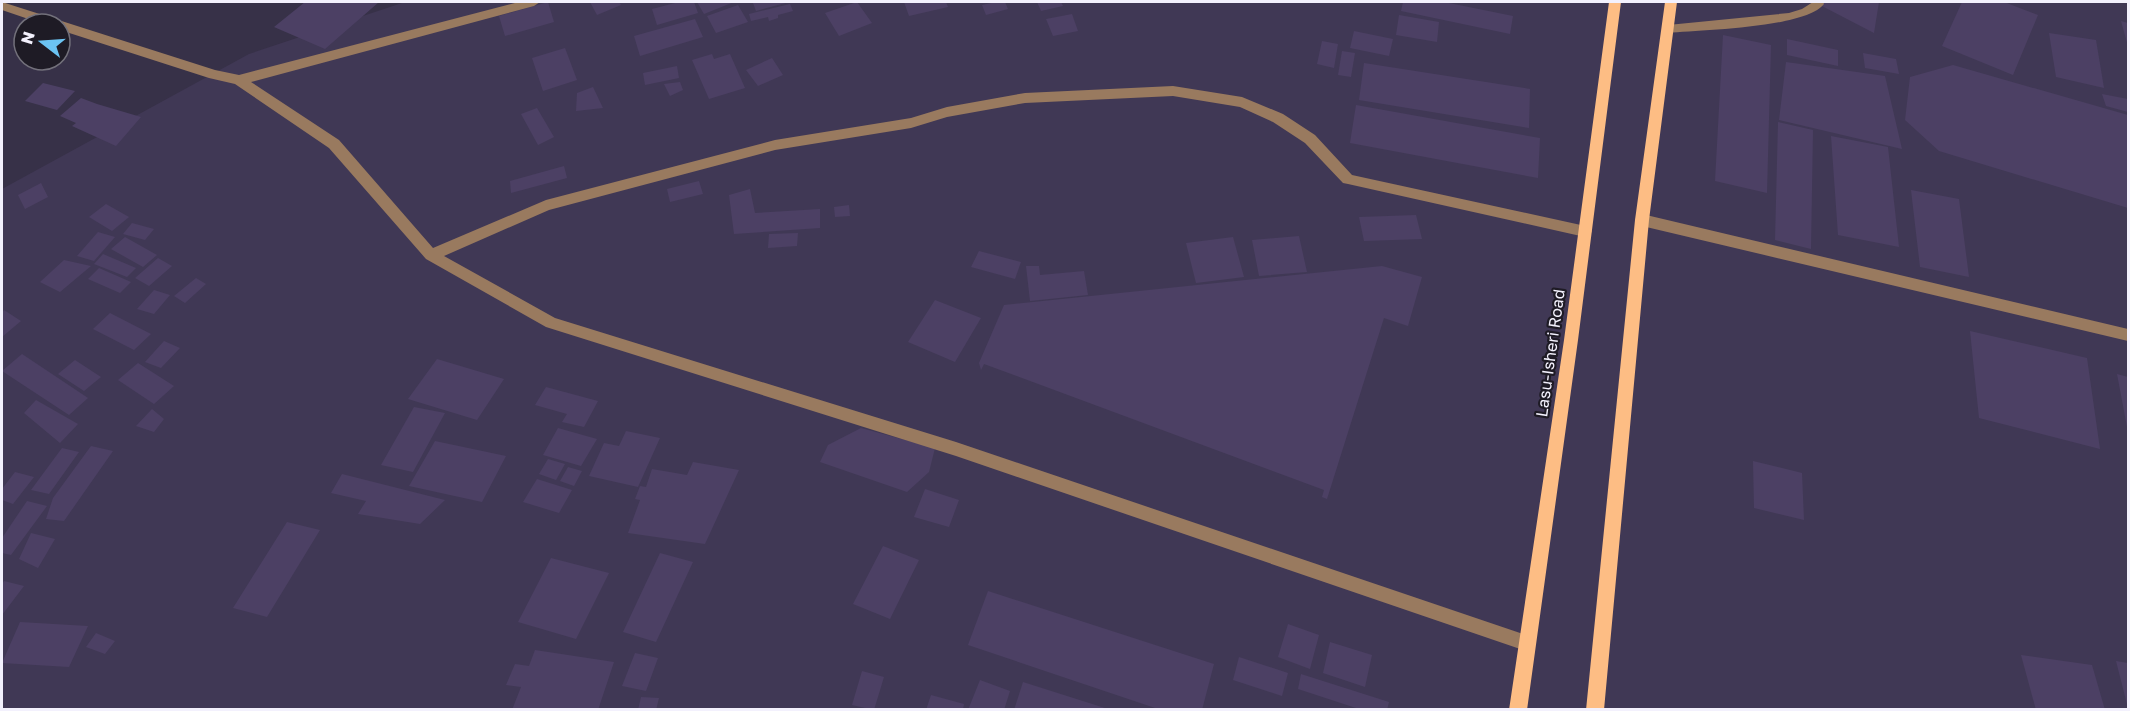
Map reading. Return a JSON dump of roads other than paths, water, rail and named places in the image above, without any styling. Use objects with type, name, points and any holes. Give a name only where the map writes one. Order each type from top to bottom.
[{"type":"main road","name":"Lasu-Isheri Road","points":[[1518,710],[1571,340],[1615,2]]},
{"type":"main road","points":[[1595,710],[1642,220],[1671,2]]},
{"type":"street","points":[[239,80],[534,2]]},
{"type":"street","points":[[1668,29],[1789,17],[1806,12],[1818,4]]},
{"type":"street","points":[[2,6],[20,12]]},
{"type":"street","points":[[72,29],[214,75],[239,80],[334,144],[431,255],[551,323],[956,449],[1526,643]]},
{"type":"street","points":[[431,255],[546,205],[775,145],[911,123],[947,112],[1025,98],[1173,90],[1242,102],[1278,118],[1310,139],[1348,179],[1585,231]]},
{"type":"street","points":[[1642,220],[2128,335]]}]
